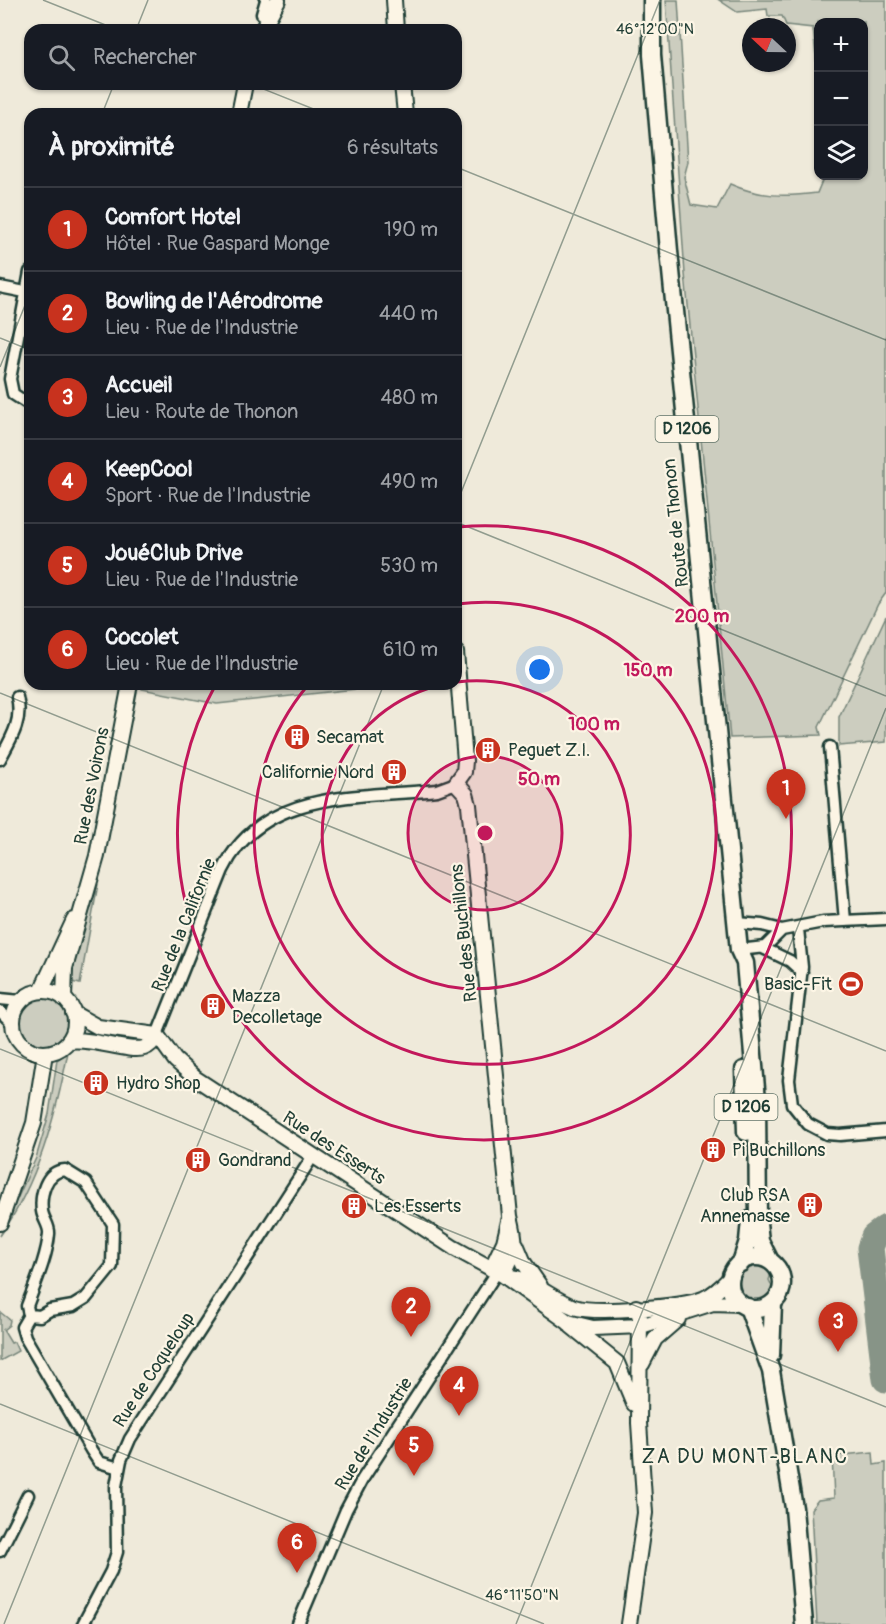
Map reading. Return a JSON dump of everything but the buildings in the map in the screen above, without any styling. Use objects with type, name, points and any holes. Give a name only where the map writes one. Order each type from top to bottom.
[{"type":"main road","name":"Route de Thonon","points":[[642,0],[652,55]]},
{"type":"main road","name":"Route de Thonon","points":[[652,0],[652,55],[669,251],[739,950],[736,963],[744,1068],[750,1227],[747,1248],[736,1269]]},
{"type":"main road","name":"Route de Thonon","points":[[739,950],[745,963],[757,1100],[758,1223],[760,1240],[770,1261]]},
{"type":"main road","points":[[745,1306],[760,1309],[773,1303],[780,1294],[782,1281],[779,1271],[770,1261],[755,1257],[736,1269],[732,1292],[745,1306],[771,1371]]},
{"type":"main road","points":[[773,1303],[771,1371],[794,1508],[804,1624]]},
{"type":"street","points":[[258,24],[268,0]]},
{"type":"street","points":[[265,24],[279,0]]},
{"type":"street","points":[[394,0],[396,24]]},
{"type":"street","points":[[240,108],[244,90]]},
{"type":"street","points":[[403,90],[404,108]]},
{"type":"street","points":[[0,287],[24,291]]},
{"type":"street","points":[[24,311],[10,379],[13,394],[24,403]]},
{"type":"street","name":"Rue des Voirons","points":[[64,999],[65,968],[99,848],[129,690]]},
{"type":"street","points":[[456,783],[464,772],[465,761],[459,690]]},
{"type":"street","points":[[0,759],[18,722],[20,714],[16,697]]},
{"type":"street","points":[[830,747],[845,921]]},
{"type":"street","name":"Rue de la Californie","points":[[157,1035],[223,870],[236,848],[252,830],[275,814],[306,803],[437,789],[456,783]]},
{"type":"street","name":"Rue des Buchillons","points":[[456,783],[467,796],[469,805],[510,1216],[516,1244],[528,1269],[546,1292]]},
{"type":"street","name":"Rue des Voirons","points":[[41,991],[86,893]]},
{"type":"street","points":[[737,923],[762,925],[782,930],[798,929],[820,923],[886,919]]},
{"type":"street","points":[[798,929],[802,972],[788,1085],[794,1108],[808,1124],[827,1134],[886,1131]]},
{"type":"street","points":[[762,948],[782,930]]},
{"type":"street","points":[[739,950],[762,948],[790,961],[802,972]]},
{"type":"street","points":[[0,999],[21,1001],[41,991],[51,992],[64,999],[74,1013],[93,1026],[157,1035],[151,1044],[139,1049],[88,1040],[69,1041]]},
{"type":"street","points":[[12,1023],[21,1001]]},
{"type":"street","points":[[0,1011],[12,1023],[20,1042],[31,1050],[45,1053],[61,1048],[69,1041],[75,1028],[74,1013]]},
{"type":"street","name":"Rue des Esserts","points":[[157,1035],[185,1071],[454,1248],[497,1272],[558,1316],[580,1326],[604,1329],[641,1326],[717,1303],[745,1306]]},
{"type":"street","points":[[0,1223],[34,1123],[45,1053]]},
{"type":"street","name":"Rue de Coqueloup","points":[[83,1624],[111,1571],[117,1552],[116,1497],[119,1467],[138,1425],[314,1156]]},
{"type":"street","points":[[29,1315],[40,1316],[50,1310],[73,1306],[86,1298],[112,1266],[113,1224],[86,1183],[65,1170],[49,1178],[42,1196],[42,1213],[49,1234],[27,1306],[29,1315],[22,1327],[25,1337],[99,1462],[119,1467]]},
{"type":"street","points":[[0,1204],[13,1183]]},
{"type":"street","name":"Rue des Buchillons","points":[[497,1272],[510,1216]]},
{"type":"street","points":[[497,1272],[514,1253],[516,1244]]},
{"type":"street","name":"Rue des Esserts","points":[[497,1272],[522,1279],[579,1308],[612,1310],[701,1299],[717,1291],[736,1269]]},
{"type":"street","name":"Rue de l'Industrie","points":[[299,1624],[346,1510],[362,1480],[497,1272]]},
{"type":"street","points":[[629,1624],[645,1513],[639,1423],[638,1375],[641,1326],[636,1307]]},
{"type":"street","points":[[604,1351],[604,1329],[612,1310]]},
{"type":"street","points":[[638,1375],[645,1354],[655,1339],[687,1312]]},
{"type":"street","points":[[558,1316],[604,1351],[624,1374],[639,1423]]},
{"type":"street","points":[[0,1551],[28,1495]]},
{"type":"street","points":[[0,1524],[11,1530]]},
{"type":"shaded area","points":[[666,0],[678,0],[688,162],[684,177],[691,205],[717,209],[730,184],[762,194],[794,195],[817,193],[822,180],[868,180],[868,18],[814,18],[814,38],[813,28],[796,26],[796,18],[768,16],[767,9],[737,12],[719,0],[886,0],[886,593],[878,604],[819,727],[821,735],[730,738],[685,274]]},
{"type":"shaded area","points":[[886,616],[886,742],[839,746],[839,717]]},
{"type":"shaded area","points":[[147,690],[346,690],[217,704]]},
{"type":"shaded area","points":[[98,884],[80,984],[68,981],[70,967]]},
{"type":"shaded area","points":[[44,998],[61,1005],[68,1022],[61,1039],[44,1046],[27,1039],[20,1022],[27,1005]]},
{"type":"shaded area","points":[[68,1052],[58,1100],[44,1148],[25,1194],[0,1236],[36,1158],[49,1114],[57,1060]]},
{"type":"shaded area","points":[[754,1263],[761,1264],[772,1271],[769,1280],[774,1291],[768,1298],[757,1302],[745,1300],[736,1285],[742,1269]]},
{"type":"shaded area","points":[[0,1312],[10,1320],[9,1325],[3,1330],[11,1343],[14,1342],[18,1351],[0,1361]]},
{"type":"shaded area","points":[[873,1452],[874,1465],[886,1463],[886,1624],[817,1624],[811,1509],[818,1500],[834,1498],[832,1456]]},
{"type":"taxiway","points":[[886,1228],[874,1237],[870,1248],[886,1379]]},
{"type":"place","name":"Secamat","points":[[297,737]]},
{"type":"place","name":"Peguet Z.I.","points":[[488,750]]},
{"type":"place","name":"Californie Nord","points":[[394,772]]},
{"type":"place","name":"Comfort Hotel","points":[[786,819]]},
{"type":"place","name":"Basic-Fit","points":[[851,984]]},
{"type":"place","name":"Mazza Decolletage","points":[[213,1006]]},
{"type":"place","name":"Hydro Shop","points":[[96,1083]]},
{"type":"place","name":"Pi Buchillons","points":[[713,1150]]},
{"type":"place","name":"Gondrand","points":[[198,1160]]},
{"type":"place","name":"Club RSA Annemasse","points":[[810,1205]]},
{"type":"place","name":"Les Esserts","points":[[354,1206]]},
{"type":"place","name":"Bowling de l'Aérodrome","points":[[411,1337]]},
{"type":"place","name":"Accueil","points":[[838,1352]]},
{"type":"place","name":"KeepCool","points":[[459,1416]]},
{"type":"place","name":"JouéClub Drive","points":[[414,1476]]},
{"type":"place","name":"Cocolet","points":[[297,1573]]},
{"type":"district","name":"ZA DU MONT-BLANC","points":[[745,1456]]}]
